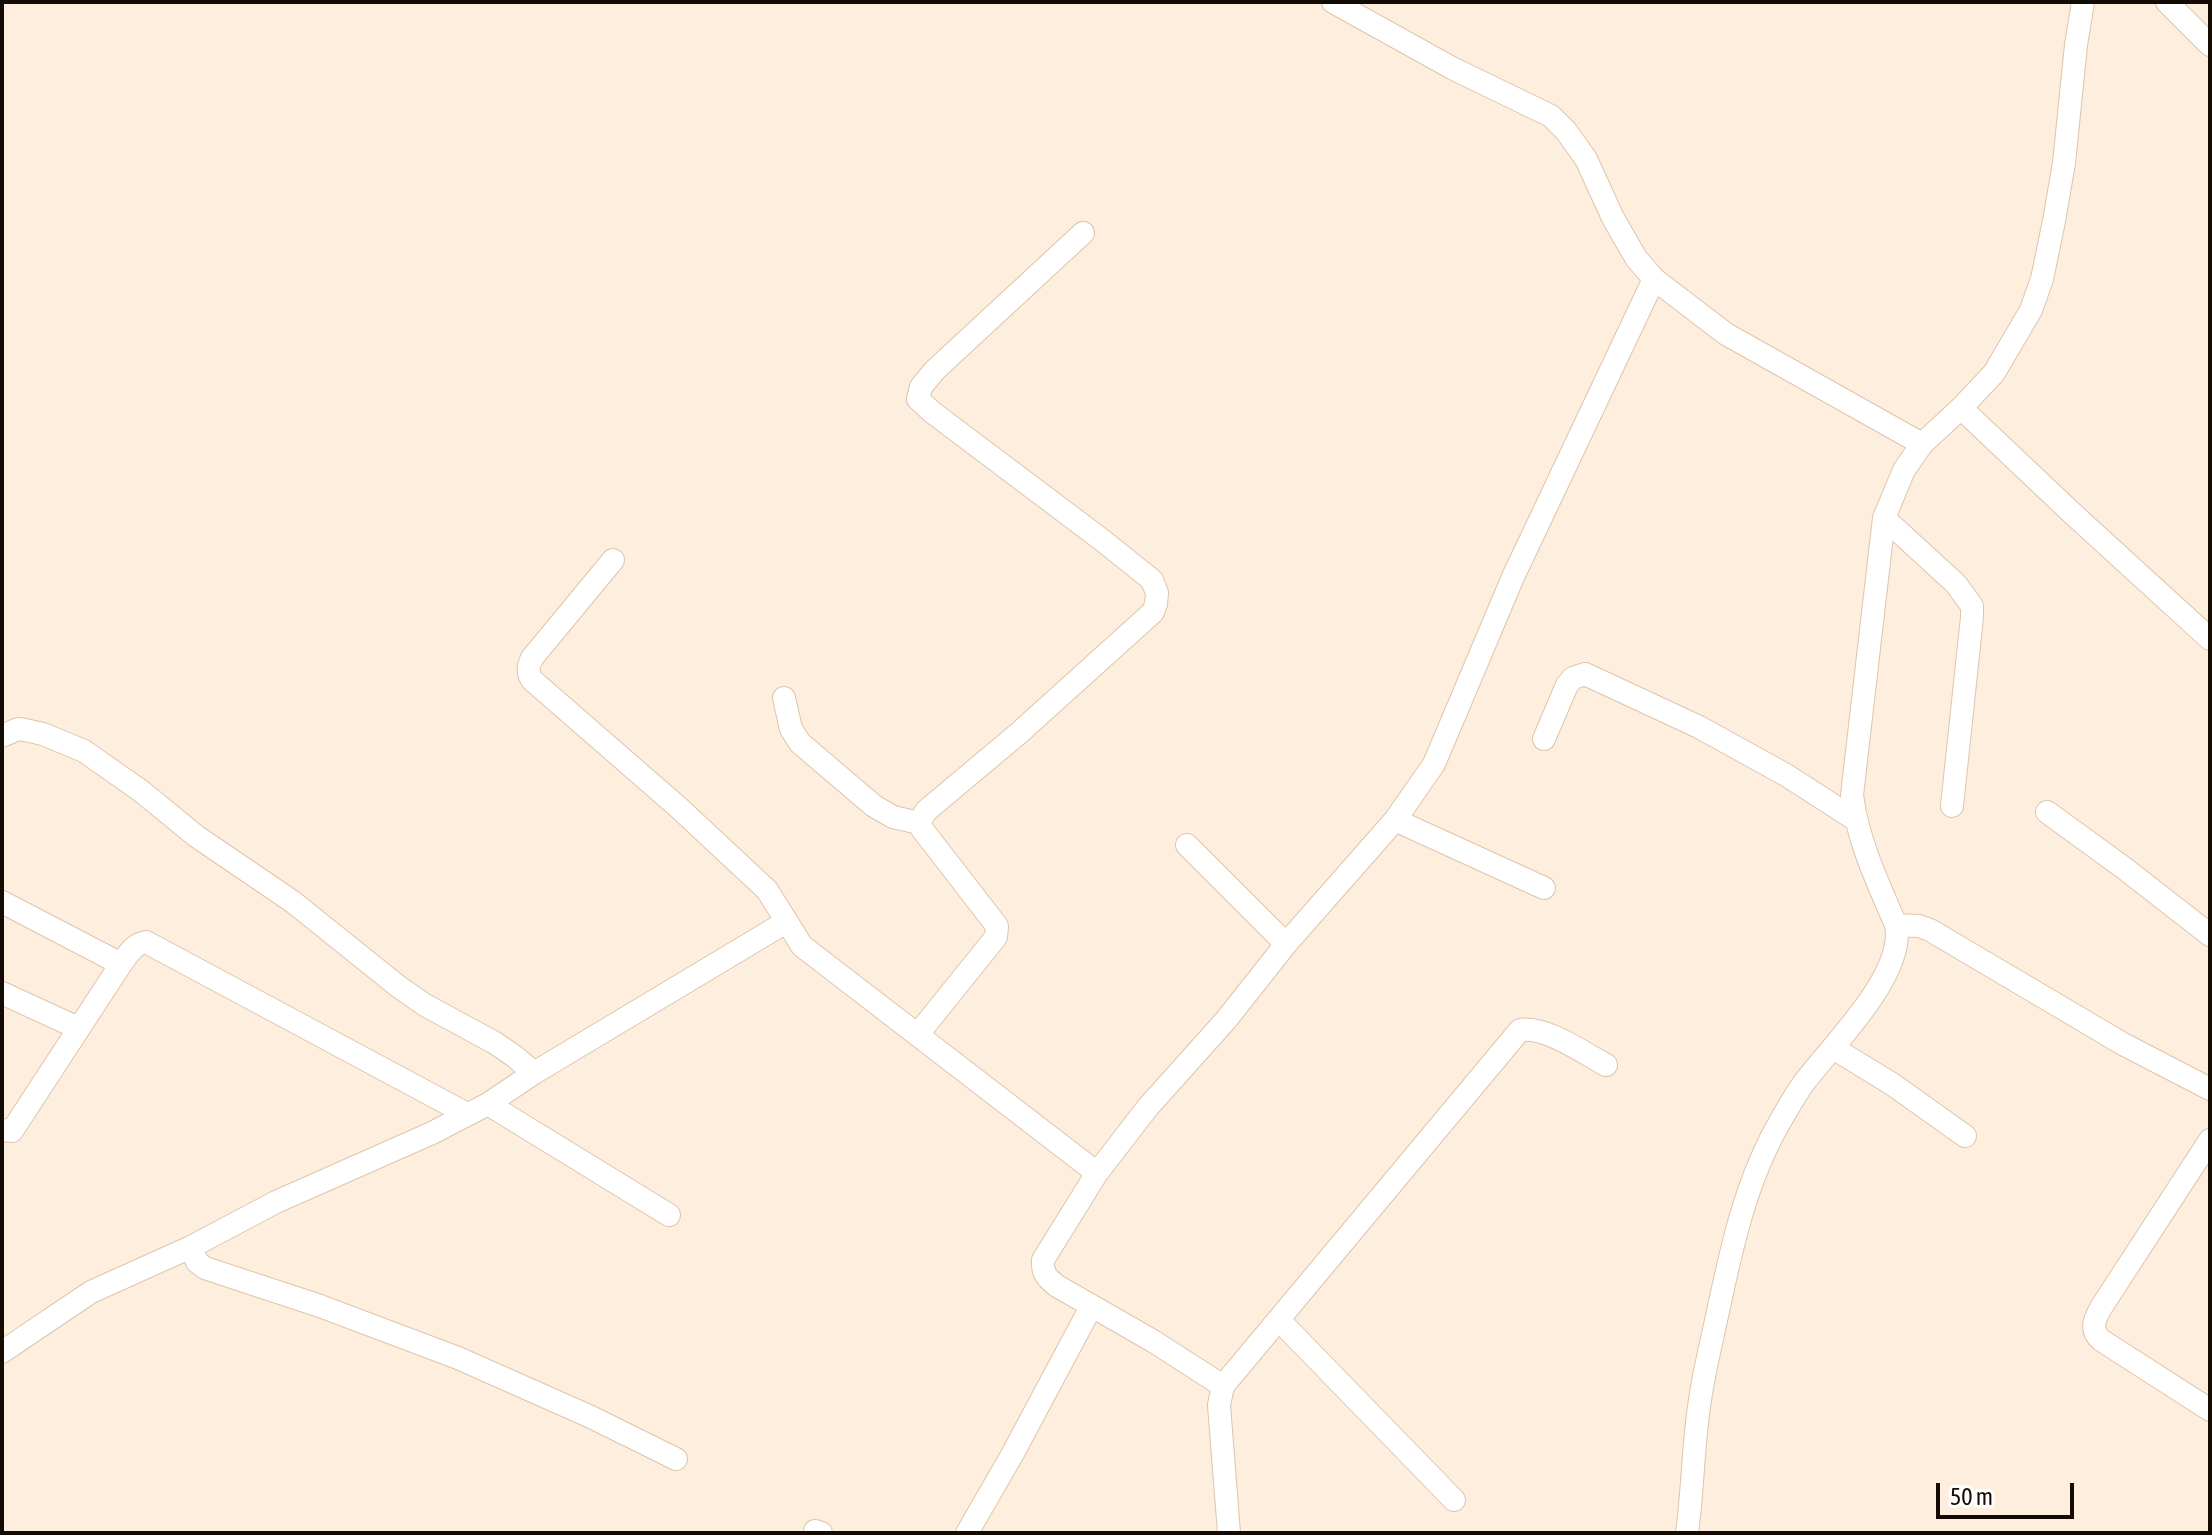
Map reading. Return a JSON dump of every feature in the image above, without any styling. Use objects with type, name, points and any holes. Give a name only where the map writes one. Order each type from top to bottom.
[{"type":"street","points":[[1333,2],[1452,68],[1551,116],[1586,159],[1613,218],[1636,258],[1654,279],[1726,334],[1922,444]]},
{"type":"street","points":[[1687,1533],[1700,1400],[1725,1279],[1760,1162],[1802,1086],[1856,1019],[1884,977],[1896,950],[1896,925],[1862,845],[1852,795],[1884,518],[1904,470],[1922,444],[1994,373],[2031,310],[2042,279],[2064,163],[2083,2]]},
{"type":"street","points":[[2167,2],[2210,45]]},
{"type":"street","points":[[919,823],[926,811],[1019,733],[1154,609],[1157,593],[1152,580],[918,399],[921,387],[935,370],[1083,233]]},
{"type":"street","points":[[1223,1386],[1153,1341],[1057,1286],[1042,1269],[1043,1260],[1097,1173],[1148,1107],[1395,820],[1434,764],[1513,577],[1654,279]]},
{"type":"street","points":[[1961,408],[2210,639]]},
{"type":"street","points":[[1884,518],[1956,584],[1972,606],[1952,806]]},
{"type":"street","points":[[613,560],[532,658],[528,674],[767,890],[802,946],[1097,1173]]},
{"type":"street","points":[[1544,739],[1567,685],[1573,678],[1585,674],[1699,727],[1786,775],[1856,820]]},
{"type":"street","points":[[784,698],[791,729],[808,751],[874,806],[893,817],[919,823]]},
{"type":"street","points":[[2,736],[18,729],[25,730],[84,751],[141,791],[196,836],[293,902],[399,987],[505,1050],[534,1073]]},
{"type":"street","points":[[2047,812],[2210,935]]},
{"type":"street","points":[[1395,820],[1544,888]]},
{"type":"street","points":[[918,1034],[996,937],[998,930],[919,823]]},
{"type":"street","points":[[1187,845],[1286,944]]},
{"type":"street","points":[[2,902],[121,964]]},
{"type":"street","points":[[2,1352],[91,1292],[488,1104],[534,1073],[786,922]]},
{"type":"street","points":[[1896,925],[1930,930],[2123,1044],[2210,1089]]},
{"type":"street","points":[[2,1130],[12,1131],[121,964],[134,947],[146,942],[467,1114]]},
{"type":"street","points":[[2,993],[78,1028]]},
{"type":"street","points":[[1229,1533],[1219,1405],[1223,1386],[1520,1030],[1533,1029],[1547,1034],[1606,1065]]},
{"type":"street","points":[[1833,1048],[1892,1084],[1965,1136]]},
{"type":"street","points":[[488,1104],[669,1215]]},
{"type":"street","points":[[2210,1140],[2095,1317],[2093,1326],[2094,1334],[2101,1340],[2210,1410]]},
{"type":"street","points":[[191,1247],[197,1262],[205,1268],[458,1358],[676,1459]]},
{"type":"street","points":[[967,1533],[1091,1307]]},
{"type":"street","points":[[1279,1320],[1454,1500]]}]
